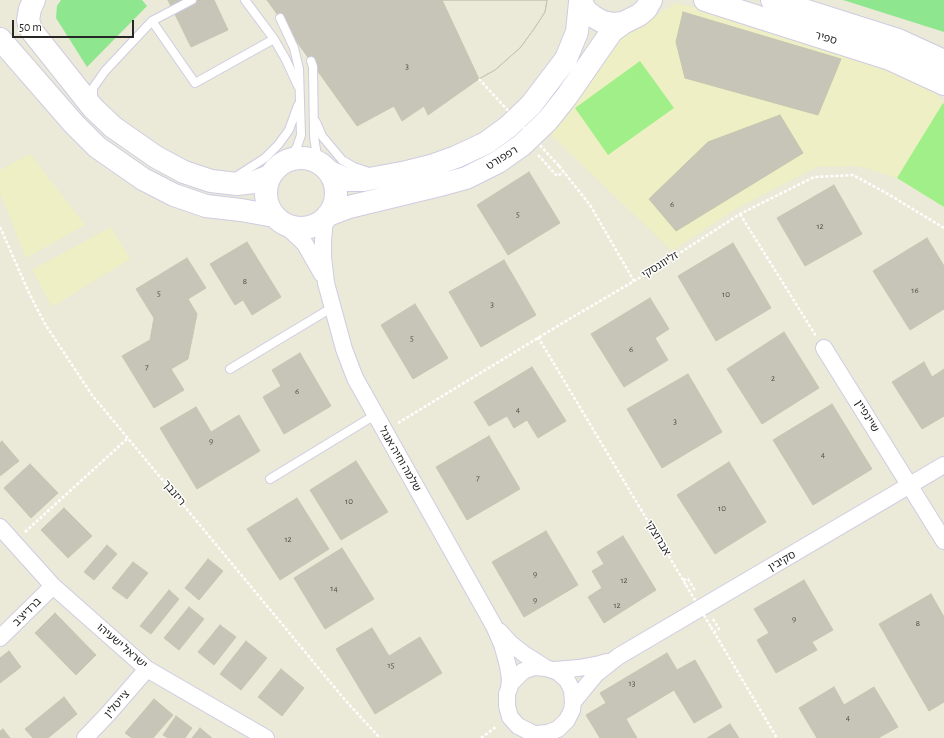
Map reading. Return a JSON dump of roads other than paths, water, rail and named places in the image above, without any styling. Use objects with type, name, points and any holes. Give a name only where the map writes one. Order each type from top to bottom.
[{"type":"street","points":[[34,0],[30,9],[28,20],[31,30],[93,108],[113,127],[156,157],[184,172],[211,181],[237,184],[254,182],[270,176]]},
{"type":"street","name":"ספיר","points":[[705,0],[890,59],[944,84]]},
{"type":"street","name":"ספיר","points":[[772,0],[898,40],[944,61]]},
{"type":"street","points":[[580,1],[586,11],[603,22],[613,24],[623,23]]},
{"type":"street","name":"רפפורט","points":[[323,167],[348,180],[364,180],[413,171],[456,157],[486,143],[508,127],[531,105],[566,59],[577,32],[580,1]]},
{"type":"street","name":"רפפורט","points":[[326,217],[348,207],[466,178],[498,162],[526,141],[553,114],[568,96],[612,31],[623,23],[636,18],[651,3]]},
{"type":"street","points":[[0,39],[74,124],[91,141],[143,179],[174,196],[206,206],[241,210],[279,220],[294,228],[305,228],[316,225],[326,217],[333,207],[336,198],[336,188],[333,179],[323,167],[308,159],[298,158],[288,160],[278,167],[270,176],[266,186],[266,196],[269,207],[279,220]]},
{"type":"street","name":"שלמה וחיה אנגל","points":[[326,217],[322,241],[326,283],[344,349],[352,371],[375,415],[494,626],[502,644],[508,666],[510,679],[509,689]]},
{"type":"street","name":"שלמה וחיה אנגל","points":[[279,220],[305,244],[326,283]]},
{"type":"street","name":"שיינפיין","points":[[824,348],[944,541]]},
{"type":"street","name":"סקיבין","points":[[550,669],[579,668],[600,664],[619,656],[944,465]]},
{"type":"street","name":"ישראל ישעיהו","points":[[0,527],[53,586],[147,669],[244,733],[266,738]]},
{"type":"street","name":"ברדיצ'ב","points":[[0,638],[53,586]]},
{"type":"street","name":"שלמה וחיה אנגל","points":[[494,626],[519,650],[534,661],[550,669]]},
{"type":"street","name":"סקיבין","points":[[574,702],[596,674],[619,656]]},
{"type":"street","points":[[534,667],[550,669],[558,672],[566,680],[572,690],[574,702],[567,720],[558,729],[539,736],[518,726],[510,717],[507,706],[507,694],[511,683],[523,671],[534,667]]},
{"type":"street","name":"צייטלין","points":[[85,738],[147,669]]},
{"type":"street","points":[[567,720],[570,738]]},
{"type":"lane","points":[[93,108],[93,88],[105,71],[152,22],[192,0]]},
{"type":"lane","points":[[245,0],[274,39],[286,60],[300,91]]},
{"type":"lane","points":[[280,18],[294,48],[299,69],[301,135],[297,148],[288,160]]},
{"type":"lane","points":[[152,22],[195,83],[274,39]]},
{"type":"lane","points":[[311,62],[313,67],[314,137],[323,167]]},
{"type":"lane","points":[[226,183],[265,158],[278,145],[289,130],[300,101]]},
{"type":"lane","points":[[314,117],[322,136],[342,160],[354,167],[386,176]]},
{"type":"lane","points":[[230,369],[332,307]]},
{"type":"lane","points":[[270,479],[375,415]]}]
